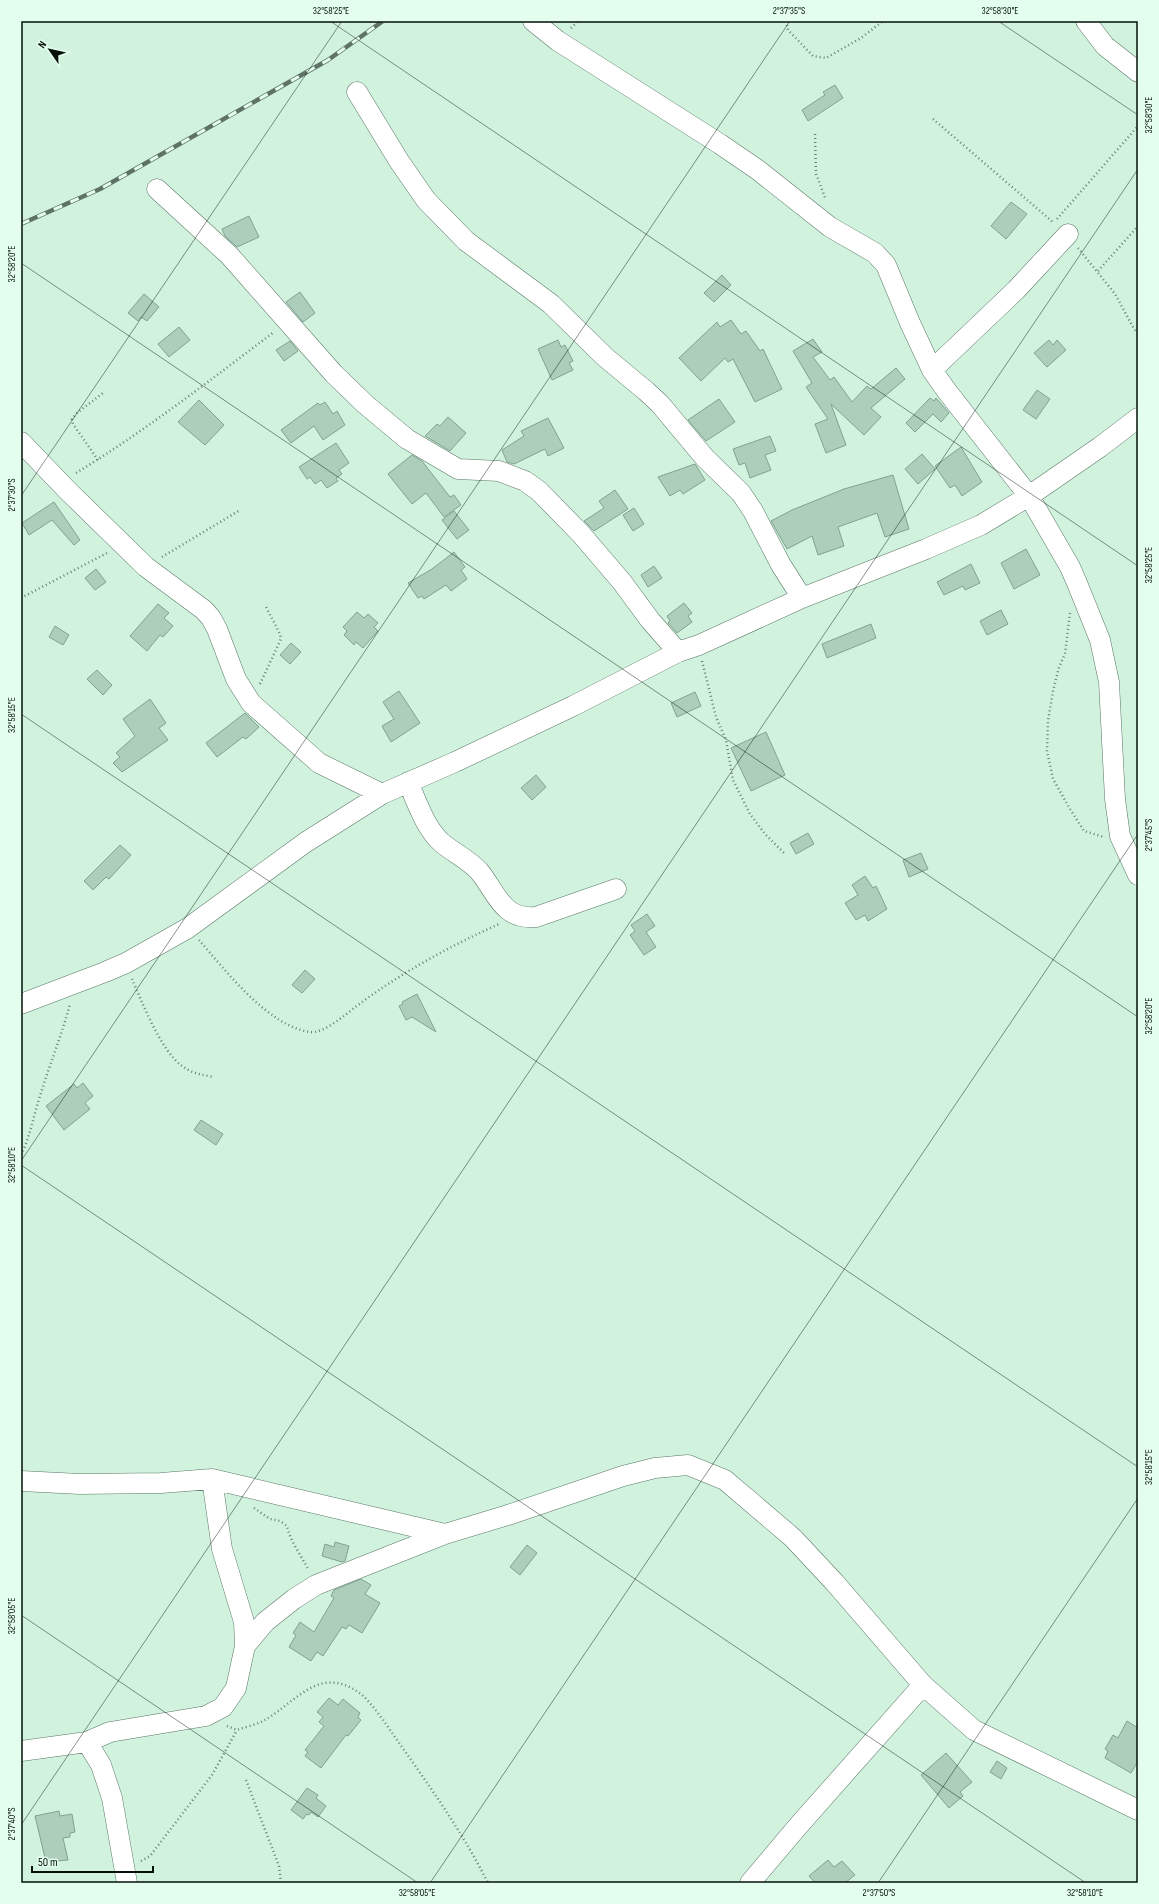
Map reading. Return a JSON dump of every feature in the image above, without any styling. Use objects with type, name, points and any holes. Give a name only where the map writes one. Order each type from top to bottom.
[{"type":"street","points":[[533,21],[558,41],[720,144],[758,170],[830,227],[875,253],[886,265],[910,323],[932,370],[1029,496],[1070,567],[1100,640],[1109,682],[1115,799],[1120,836],[1138,875]]},
{"type":"street","points":[[1086,21],[1105,46],[1138,72]]},
{"type":"street","points":[[357,92],[399,161],[426,200],[466,241],[551,304],[605,357],[660,404],[705,458],[741,493],[753,511],[781,565],[802,598]]},
{"type":"street","points":[[158,189],[229,255],[339,379],[364,404],[408,439],[458,469],[500,471],[525,481],[539,491],[581,534],[622,582],[650,620],[678,652]]},
{"type":"street","points":[[932,370],[1016,290],[1060,228]]},
{"type":"street","points":[[21,1004],[74,986],[126,963],[188,928],[306,842],[382,794],[455,762],[573,706],[678,652],[699,645],[802,598],[926,549],[981,525],[1029,496],[1100,447],[1138,418]]},
{"type":"street","points":[[21,442],[60,483],[146,567],[204,610],[211,618],[217,629],[236,679],[251,703],[319,763],[382,794]]},
{"type":"street","points":[[408,782],[428,826],[441,842],[478,870],[499,902],[516,916],[525,918],[536,917],[616,889]]},
{"type":"street","points":[[245,1646],[265,1622],[294,1599],[316,1585],[445,1534],[623,1476],[655,1468],[688,1465],[725,1480],[793,1538],[836,1583],[923,1685],[974,1730],[1138,1810]]},
{"type":"street","points":[[21,1751],[87,1742],[110,1732],[206,1716],[223,1707],[236,1688],[245,1646],[244,1622],[222,1549],[212,1479]]},
{"type":"street","points":[[21,1481],[162,1483],[212,1479],[445,1534]]},
{"type":"street","points":[[750,1883],[799,1825],[923,1685]]},
{"type":"street","points":[[87,1742],[101,1764],[112,1798],[126,1877]]},
{"type":"path","points":[[786,21],[788,30],[813,56],[826,58],[861,38],[883,21]]},
{"type":"path","points":[[933,119],[1060,228],[1098,271],[1115,294],[1132,327],[1138,334]]},
{"type":"path","points":[[1060,228],[1138,126]]},
{"type":"path","points":[[815,134],[816,174],[828,204]]},
{"type":"path","points":[[1098,271],[1138,226]]},
{"type":"path","points":[[60,483],[98,460],[159,419],[288,322]]},
{"type":"path","points":[[98,460],[73,424],[72,419],[77,413],[103,393]]},
{"type":"path","points":[[146,567],[240,510]]},
{"type":"path","points":[[21,598],[124,545]]},
{"type":"path","points":[[251,703],[282,639],[266,607]]},
{"type":"path","points":[[1071,609],[1065,654],[1059,667],[1048,721],[1047,751],[1053,779],[1084,831],[1101,838],[1120,836]]},
{"type":"path","points":[[699,645],[716,717],[726,740],[733,780],[750,814],[765,834],[784,853]]},
{"type":"path","points":[[188,928],[254,1000],[278,1019],[302,1030],[312,1032],[337,1021],[381,988],[452,946],[516,916]]},
{"type":"path","points":[[126,963],[147,1015],[172,1057],[181,1066],[191,1071],[201,1075],[214,1077]]},
{"type":"path","points":[[21,1155],[32,1130],[38,1105],[54,1060],[74,986]]},
{"type":"path","points":[[251,1507],[270,1519],[280,1521],[287,1526],[289,1538],[296,1544],[312,1575]]},
{"type":"path","points":[[126,1877],[150,1856],[212,1775],[237,1730],[263,1721],[298,1696],[323,1683],[336,1682],[350,1686],[362,1695],[411,1760],[475,1857],[488,1883]]},
{"type":"path","points":[[206,1716],[237,1730]]},
{"type":"path","points":[[246,1780],[279,1866],[281,1883]]},
{"type":"building","points":[[835,85],[843,98],[808,121],[802,110],[825,95],[823,92]]},
{"type":"building","points":[[1011,202],[1027,214],[1006,239],[991,226]]},
{"type":"building","points":[[249,216],[259,237],[237,247],[225,236],[222,229]]},
{"type":"building","points":[[722,275],[731,285],[714,302],[704,293]]},
{"type":"building","points":[[300,292],[315,313],[303,322],[286,302]]},
{"type":"building","points":[[144,294],[159,307],[147,321],[141,317],[138,321],[128,313]]},
{"type":"building","points":[[731,320],[741,334],[746,331],[760,351],[763,349],[782,389],[755,402],[733,359],[728,362],[725,358],[701,381],[679,358],[717,322],[720,327]]},
{"type":"building","points":[[179,327],[190,340],[169,357],[158,344]]},
{"type":"building","points":[[813,339],[822,352],[813,357],[830,380],[834,377],[852,402],[867,386],[871,389],[896,368],[905,379],[871,408],[881,417],[864,435],[831,404],[846,445],[826,453],[815,424],[828,419],[806,387],[812,383],[793,351]]},
{"type":"building","points":[[558,340],[561,347],[565,345],[573,361],[569,363],[573,370],[552,380],[538,349]]},
{"type":"building","points":[[1049,340],[1053,345],[1057,340],[1066,350],[1047,367],[1034,353]]},
{"type":"building","points":[[290,341],[298,351],[284,361],[276,350]]},
{"type":"building","points":[[1037,390],[1050,399],[1036,419],[1023,410]]},
{"type":"building","points":[[930,398],[934,401],[936,398],[949,413],[941,422],[933,414],[915,432],[906,423]]},
{"type":"building","points":[[719,399],[735,422],[706,441],[688,420]]},
{"type":"building","points":[[199,400],[224,425],[205,445],[178,422]]},
{"type":"building","points":[[325,402],[333,414],[337,411],[345,425],[323,440],[314,426],[291,443],[281,430],[318,403],[320,405]]},
{"type":"building","points":[[448,417],[466,433],[450,451],[425,436],[437,424],[440,426]]},
{"type":"building","points":[[548,418],[564,448],[548,456],[545,449],[514,464],[507,462],[502,450],[524,436],[521,431]]},
{"type":"building","points":[[770,436],[776,451],[765,455],[771,470],[750,478],[745,463],[739,465],[733,449]]},
{"type":"building","points":[[336,443],[349,463],[339,470],[342,474],[336,478],[338,481],[327,488],[321,480],[315,484],[310,477],[307,479],[299,467]]},
{"type":"building","points":[[961,447],[982,482],[962,496],[955,485],[950,488],[935,466]]},
{"type":"building","points":[[922,454],[935,469],[918,484],[905,469]]},
{"type":"building","points":[[412,455],[422,461],[450,497],[454,495],[461,505],[444,517],[426,493],[412,504],[388,474]]},
{"type":"building","points":[[695,464],[705,480],[683,494],[680,490],[670,496],[658,477]]},
{"type":"building","points":[[893,475],[909,529],[885,537],[877,513],[838,527],[844,546],[818,555],[812,536],[787,549],[771,521],[792,510],[844,489]]},
{"type":"building","points":[[615,490],[628,509],[594,531],[584,521],[604,508],[599,501]]},
{"type":"building","points":[[54,502],[80,540],[74,545],[52,520],[29,535],[22,523]]},
{"type":"building","points":[[634,508],[644,524],[633,531],[623,515]]},
{"type":"building","points":[[454,511],[469,530],[457,539],[442,520]]},
{"type":"building","points":[[1026,549],[1040,575],[1014,589],[1001,563]]},
{"type":"building","points":[[454,552],[465,567],[461,570],[467,579],[451,591],[446,585],[424,599],[422,596],[418,598],[408,583],[432,569]]},
{"type":"building","points":[[971,564],[980,583],[965,590],[963,586],[944,595],[937,582]]},
{"type":"building","points":[[654,566],[662,578],[648,587],[641,575]]},
{"type":"building","points":[[96,569],[106,582],[95,590],[85,578]]},
{"type":"building","points":[[684,603],[692,613],[688,616],[692,622],[677,633],[668,623],[670,621],[667,616]]},
{"type":"building","points":[[158,604],[169,613],[164,618],[173,626],[163,637],[160,635],[147,651],[130,636]]},
{"type":"building","points":[[1001,610],[1008,624],[987,635],[980,621]]},
{"type":"building","points":[[357,612],[364,618],[368,614],[378,623],[374,627],[378,631],[363,648],[356,642],[354,645],[344,635],[347,631],[343,627]]},
{"type":"building","points":[[871,624],[876,638],[827,658],[822,644]]},
{"type":"building","points":[[55,626],[69,635],[63,645],[49,637]]},
{"type":"building","points":[[291,643],[301,652],[290,664],[280,655]]},
{"type":"building","points":[[97,670],[112,685],[103,695],[87,679]]},
{"type":"building","points":[[399,691],[420,723],[391,742],[382,726],[394,719],[383,702]]},
{"type":"building","points":[[695,692],[701,706],[677,717],[671,703]]},
{"type":"building","points":[[150,699],[166,723],[159,728],[168,740],[122,772],[113,763],[120,757],[116,753],[135,736],[123,719]]},
{"type":"building","points":[[245,713],[259,727],[246,739],[243,737],[217,757],[206,743]]},
{"type":"building","points":[[766,732],[785,775],[751,791],[731,748]]},
{"type":"building","points":[[536,775],[546,787],[532,800],[521,788]]},
{"type":"building","points":[[808,833],[814,844],[796,854],[790,843]]},
{"type":"building","points":[[120,845],[131,855],[109,879],[106,877],[93,890],[84,881]]},
{"type":"building","points":[[921,853],[928,869],[909,877],[903,860]]},
{"type":"building","points":[[865,876],[873,888],[876,886],[887,909],[868,921],[865,915],[856,920],[845,903],[858,895],[852,885]]},
{"type":"building","points":[[647,914],[655,926],[646,932],[656,947],[644,955],[630,935],[635,931],[631,925]]},
{"type":"building","points":[[305,970],[315,979],[302,993],[292,985]]},
{"type":"building","points":[[417,994],[436,1032],[412,1017],[406,1020],[399,1006],[403,1004],[402,1002]]},
{"type":"building","points":[[83,1083],[93,1096],[85,1103],[90,1109],[64,1130],[46,1106],[74,1084],[77,1088]]},
{"type":"building","points":[[201,1120],[223,1134],[216,1145],[194,1130]]},
{"type":"building","points":[[335,1542],[349,1546],[345,1561],[342,1562],[322,1556],[325,1544],[334,1547]]},
{"type":"building","points":[[527,1545],[537,1553],[520,1575],[510,1567]]},
{"type":"building","points":[[361,1579],[371,1585],[365,1594],[380,1603],[362,1633],[349,1625],[346,1629],[342,1627],[323,1656],[317,1652],[311,1661],[289,1647],[296,1635],[293,1633],[300,1622],[314,1632],[334,1598],[331,1596],[334,1590]]},
{"type":"building","points":[[329,1698],[338,1705],[343,1699],[360,1713],[358,1717],[361,1720],[348,1736],[346,1735],[321,1768],[305,1756],[308,1752],[305,1750],[324,1726],[319,1722],[323,1717],[317,1712]]},
{"type":"building","points":[[1127,1721],[1138,1728],[1138,1761],[1131,1773],[1105,1758],[1108,1751],[1105,1749],[1113,1735],[1118,1738]]},
{"type":"building","points":[[946,1753],[972,1782],[960,1792],[963,1796],[949,1808],[921,1775]]},
{"type":"building","points":[[997,1761],[1007,1768],[1001,1779],[990,1772]]},
{"type":"building","points":[[307,1788],[318,1795],[316,1798],[326,1806],[318,1817],[311,1812],[303,1819],[291,1810]]},
{"type":"building","points":[[59,1811],[60,1816],[72,1814],[75,1832],[70,1833],[70,1837],[63,1838],[68,1860],[46,1862],[35,1816]]},
{"type":"building","points":[[828,1860],[834,1867],[842,1861],[855,1875],[845,1883],[815,1883],[809,1876]]},
{"type":"railway","points":[[21,224],[100,189],[328,60],[383,21]]}]
